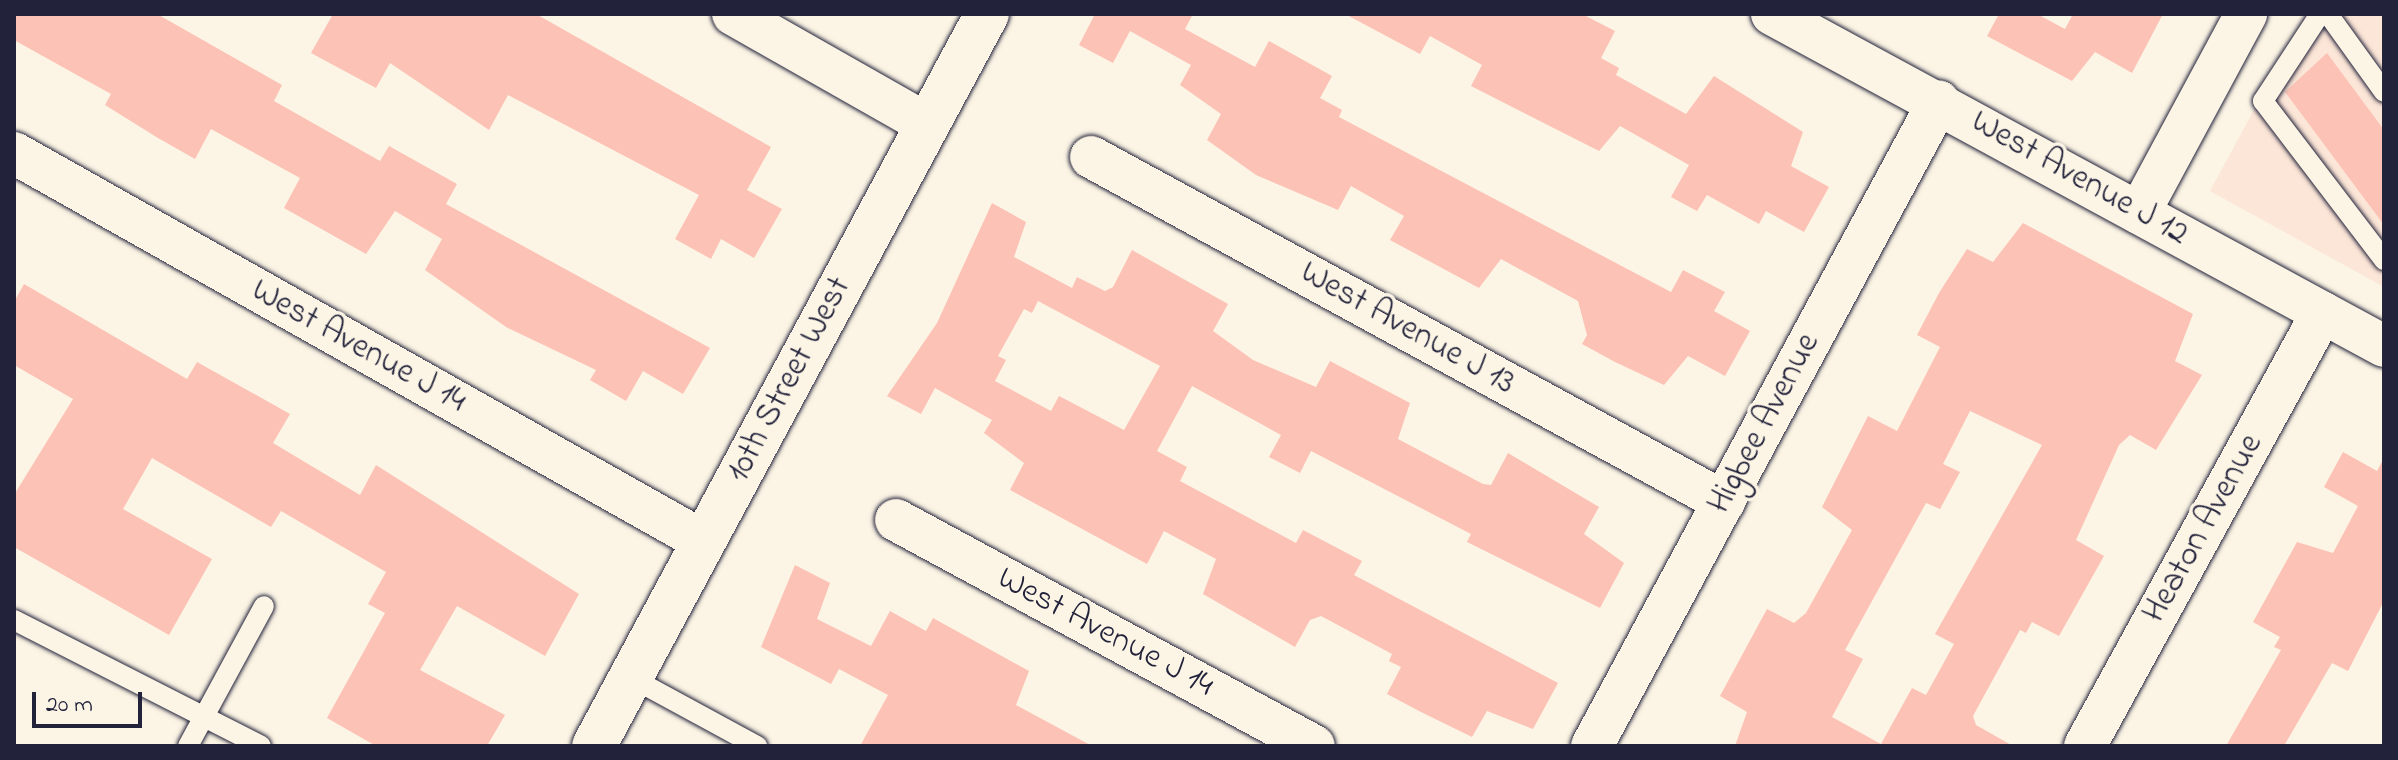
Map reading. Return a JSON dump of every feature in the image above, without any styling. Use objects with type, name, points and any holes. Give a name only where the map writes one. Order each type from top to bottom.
[{"type":"main road","name":"10th Street West","points":[[594,746],[987,14]]},
{"type":"street","points":[[733,14],[927,124]]},
{"type":"street","name":"West Avenue J 12","points":[[1772,14],[1939,101],[2384,346]]},
{"type":"street","points":[[2139,213],[2246,14]]},
{"type":"street","name":"Higbee Avenue","points":[[1592,746],[1939,101]]},
{"type":"street","name":"West Avenue J 14","points":[[14,153],[703,541]]},
{"type":"street","name":"West Avenue J 13","points":[[1091,157],[1724,502]]},
{"type":"street","name":"Heaton Avenue","points":[[2085,746],[2322,313]]},
{"type":"street","name":"West Avenue J 14","points":[[896,520],[1314,746]]},
{"type":"lane","points":[[2320,14],[2263,101],[2384,260]]},
{"type":"lane","points":[[2328,14],[2384,92]]},
{"type":"lane","points":[[188,746],[264,606]]},
{"type":"lane","points":[[14,620],[261,746]]},
{"type":"lane","points":[[630,677],[757,746]]},
{"type":"shaded area","points":[[2306,14],[2384,14],[2384,287],[2210,191]]},
{"type":"building","points":[[14,14],[157,14],[282,85],[274,101],[380,161],[389,146],[457,184],[446,204],[710,348],[683,394],[643,371],[626,401],[590,380],[596,370],[506,327],[425,270],[442,239],[395,211],[366,254],[284,208],[300,178],[211,129],[195,159],[158,138],[105,105],[111,94],[14,40]]},
{"type":"building","points":[[333,14],[536,14],[771,147],[747,190],[782,209],[754,258],[721,239],[711,259],[675,239],[699,195],[508,95],[489,130],[390,63],[376,88],[311,53]]},
{"type":"building","points":[[1095,14],[1193,14],[1185,29],[1255,67],[1269,41],[1332,76],[1320,98],[1342,110],[1339,117],[1671,292],[1683,270],[1725,292],[1714,311],[1750,331],[1725,376],[1688,356],[1664,385],[1615,362],[1582,344],[1587,335],[1578,301],[1501,259],[1479,288],[1390,240],[1404,216],[1351,186],[1338,210],[1256,175],[1207,140],[1221,114],[1180,85],[1191,65],[1130,31],[1113,63],[1079,45]]},
{"type":"building","points":[[1345,14],[1582,14],[1615,31],[1601,58],[1619,68],[1616,75],[1686,114],[1714,76],[1803,132],[1791,166],[1829,187],[1804,232],[1766,211],[1759,224],[1707,195],[1697,211],[1671,197],[1689,165],[1620,126],[1599,151],[1471,86],[1482,65],[1430,36],[1420,54]]},
{"type":"building","points":[[1999,14],[2037,14],[2065,29],[2073,14],[2163,14],[2132,73],[2095,52],[2072,81],[1987,36]]},
{"type":"building","points":[[2327,53],[2384,130],[2384,225],[2285,92]]},
{"type":"building","points":[[992,203],[1026,222],[1014,257],[1072,288],[1077,277],[1105,291],[1113,287],[1132,250],[1228,304],[1213,331],[1253,360],[1316,387],[1330,361],[1410,403],[1398,439],[1483,484],[1491,485],[1508,453],[1599,507],[1584,534],[1624,563],[1600,608],[1467,542],[1471,534],[1311,451],[1300,473],[1269,457],[1281,435],[1192,386],[1157,451],[1187,467],[1180,481],[1296,543],[1303,530],[1362,561],[1354,575],[1558,683],[1533,729],[1487,711],[1472,737],[1387,694],[1401,667],[1389,661],[1392,654],[1321,616],[1310,620],[1295,647],[1203,594],[1216,559],[1164,531],[1147,564],[1010,490],[1024,463],[984,433],[992,420],[935,388],[921,414],[887,396],[937,323]],"holes":[[[1038,301],[1160,366],[1124,430],[1059,396],[1051,411],[995,381],[1006,360],[998,356],[1024,309],[1032,313]]]},
{"type":"building","points":[[2023,223],[2193,314],[2175,361],[2202,375],[2156,450],[2130,435],[2119,445],[2076,540],[2104,556],[2059,636],[2032,622],[2026,633],[2020,630],[1973,716],[1976,725],[2013,746],[1735,746],[1747,712],[1720,696],[1767,609],[1794,623],[1806,613],[1852,530],[1822,507],[1868,416],[1897,431],[1940,347],[1917,335],[1939,293],[1967,249],[1993,262]],"holes":[[[1970,411],[2042,445],[1935,634],[1954,644],[1926,695],[1912,688],[1881,744],[1832,717],[1863,659],[1845,650],[1926,503],[1940,509],[1960,472],[1943,464]]]},
{"type":"building","points":[[24,284],[187,379],[197,362],[290,414],[273,443],[360,495],[376,465],[579,594],[545,656],[457,606],[420,670],[505,715],[487,746],[376,746],[327,718],[385,613],[368,604],[386,572],[281,511],[271,527],[152,458],[123,509],[212,559],[169,635],[14,547],[14,495],[73,399],[14,365],[14,302]]},
{"type":"building","points":[[2343,452],[2377,471],[2384,458],[2384,601],[2348,671],[2332,663],[2284,746],[2226,746],[2281,650],[2274,647],[2280,637],[2253,622],[2297,542],[2333,553],[2358,506],[2324,487]]},
{"type":"building","points":[[795,565],[830,583],[817,619],[871,646],[890,611],[926,631],[933,618],[1029,671],[1016,705],[1092,746],[860,746],[888,695],[839,669],[831,684],[761,647]]}]
